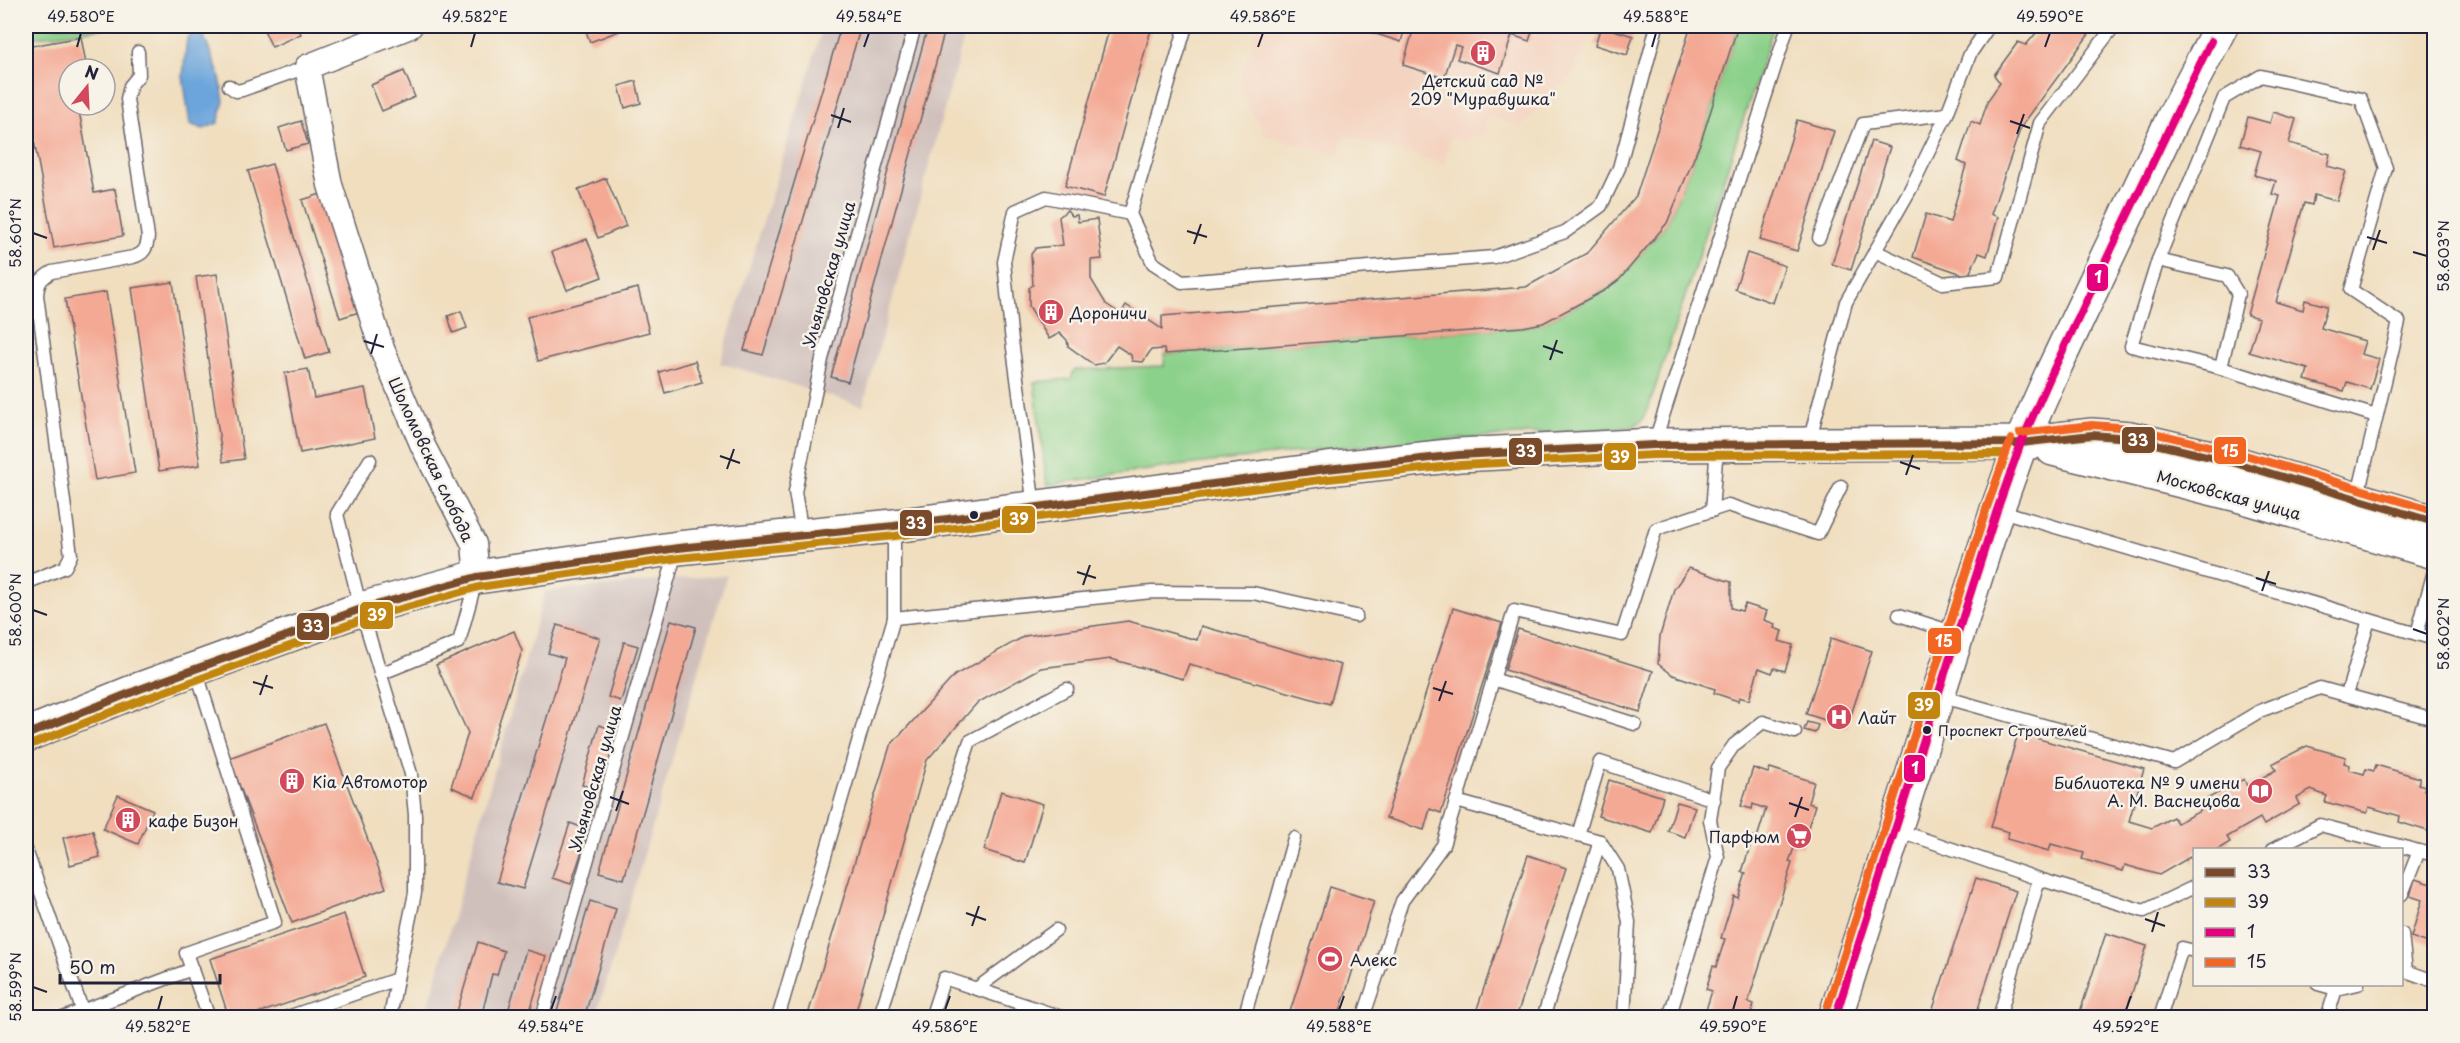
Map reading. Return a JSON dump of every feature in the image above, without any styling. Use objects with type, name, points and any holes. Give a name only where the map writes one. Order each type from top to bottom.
[{"type":"main road","points":[[1835,1017],[1997,510],[2021,443],[2168,128],[2221,26]]},
{"type":"main road","name":"Московская улица","points":[[26,735],[140,688],[361,609],[477,577],[678,548],[894,526],[1327,469],[1448,456],[1654,445],[2021,443],[2092,435],[2130,438],[2232,462],[2434,522]]},
{"type":"main road","name":"Московская улица","points":[[2021,443],[2089,456],[2234,494],[2434,552]]},
{"type":"street","points":[[307,67],[410,26]]},
{"type":"street","name":"Шоломовская слобода","points":[[307,67],[330,185],[382,349],[423,446],[474,544],[477,577]]},
{"type":"lane","name":"Ульяновская улица","points":[[802,535],[795,492],[822,359],[915,26]]},
{"type":"lane","points":[[1186,26],[1130,214],[1153,263],[1182,282],[1494,257],[1565,232],[1601,206],[1618,168],[1657,26]]},
{"type":"lane","points":[[1654,445],[1788,26]]},
{"type":"lane","points":[[1808,443],[1846,302],[1910,190],[1947,114],[1970,54],[1989,26]]},
{"type":"lane","points":[[1875,251],[1944,283],[1998,277],[2040,123],[2114,26]]},
{"type":"lane","points":[[26,583],[58,572],[65,567],[71,555],[37,295],[38,285],[44,276],[52,272],[133,257],[140,255],[147,246],[127,99],[130,86],[139,75],[138,52]]},
{"type":"lane","points":[[229,86],[236,91],[242,90],[307,67]]},
{"type":"lane","points":[[2357,499],[2399,322],[2351,290],[2386,168],[2361,99],[2261,76],[2224,98],[2158,260],[2131,346],[2221,368],[2376,416]]},
{"type":"lane","points":[[1819,238],[1863,124],[1947,114]]},
{"type":"lane","points":[[1035,508],[1012,344],[1004,262],[1015,211],[1046,197],[1130,214]]},
{"type":"lane","points":[[2158,260],[2226,276],[2238,294],[2221,368]]},
{"type":"lane","points":[[1712,512],[1717,445]]},
{"type":"lane","points":[[370,460],[337,514],[361,609],[411,774],[415,815],[415,892],[390,1017]]},
{"type":"lane","points":[[1363,1017],[1402,901],[1443,845],[1514,611],[1622,635],[1656,529],[1712,512],[1728,504],[1818,534],[1841,486]]},
{"type":"lane","points":[[1997,510],[2434,639]]},
{"type":"lane","points":[[778,1017],[894,618],[894,526]]},
{"type":"lane","name":"Ульяновская улица","points":[[542,1017],[678,548]]},
{"type":"lane","points":[[2418,634],[2434,571]]},
{"type":"lane","points":[[380,674],[459,642],[477,577]]},
{"type":"lane","points":[[894,618],[1152,592],[1253,593],[1356,616]]},
{"type":"lane","points":[[1899,615],[1958,634]]},
{"type":"lane","points":[[2348,694],[2369,620]]},
{"type":"lane","points":[[196,669],[274,922],[186,953],[210,1017]]},
{"type":"lane","points":[[1493,679],[1635,724]]},
{"type":"lane","points":[[1938,695],[2174,762],[2260,711],[2320,688],[2434,719]]},
{"type":"lane","points":[[879,1017],[970,741],[1067,689]]},
{"type":"lane","points":[[1669,1017],[1719,857],[1710,820],[1718,768],[1734,745],[1763,722],[1796,732]]},
{"type":"lane","points":[[1578,835],[1600,762],[1714,800]]},
{"type":"lane","points":[[1456,801],[1600,841],[1618,869],[1629,922],[1624,1017]]},
{"type":"lane","points":[[2274,848],[2320,825],[2434,855]]},
{"type":"lane","points":[[1895,830],[2144,911],[2193,887]]},
{"type":"lane","points":[[1244,1017],[1294,838]]},
{"type":"lane","points":[[1544,1017],[1600,841]]},
{"type":"lane","points":[[26,850],[83,1014]]},
{"type":"lane","points":[[2403,891],[2419,851]]},
{"type":"lane","points":[[1999,1017],[2040,879]]},
{"type":"lane","points":[[976,989],[1056,930]]},
{"type":"lane","points":[[2160,1017],[2182,948],[2193,951]]},
{"type":"lane","points":[[2403,953],[2404,972],[2434,981]]},
{"type":"lane","points":[[63,1017],[83,1014],[192,969]]},
{"type":"lane","points":[[931,1017],[944,978],[1064,1017]]},
{"type":"lane","points":[[285,1017],[397,979]]},
{"type":"lane","points":[[2325,986],[2336,989],[2349,986]]},
{"type":"lane","points":[[2326,1017],[2336,989]]},
{"type":"shaded area","points":[[823,26],[967,26],[863,406],[720,363]]},
{"type":"shaded area","points":[[1257,26],[1596,26],[1574,73],[1521,128],[1490,115],[1485,133],[1460,142],[1451,137],[1444,164],[1344,135],[1339,156],[1265,135],[1238,87]]},
{"type":"shaded area","points":[[727,575],[596,1017],[425,1018],[545,591]]},
{"type":"green space","points":[[26,26],[118,26],[26,39]]},
{"type":"green space","points":[[1738,26],[1774,26],[1649,406],[1642,420],[1632,427],[1342,447],[1168,467],[1047,485],[1034,382],[1071,379],[1074,370],[1164,366],[1165,354],[1523,327],[1543,323],[1605,290],[1620,279],[1667,223],[1701,141]]},
{"type":"water","points":[[192,34],[203,34],[220,77],[224,101],[218,123],[203,129],[190,124],[183,76],[187,38]]},
{"type":"building","points":[[262,26],[297,26],[301,34],[272,47]]},
{"type":"building","points":[[584,26],[617,26],[619,31],[590,42]]},
{"type":"building","points":[[841,26],[861,26],[763,355],[744,350]]},
{"type":"building","points":[[928,26],[946,26],[848,382],[831,377]]},
{"type":"building","points":[[1110,26],[1152,26],[1104,197],[1065,186]]},
{"type":"building","name":"Детский сад № 209 \"Муравушка\"","points":[[1362,26],[1534,26],[1529,41],[1512,35],[1500,73],[1457,59],[1461,47],[1455,45],[1444,78],[1403,65],[1413,31],[1405,28],[1401,42],[1361,29]]},
{"type":"building","points":[[1601,26],[1633,36],[1627,55],[1595,45]]},
{"type":"building","points":[[1691,26],[1738,26],[1701,141],[1667,223],[1620,279],[1605,290],[1543,323],[1523,327],[1165,354],[1164,349],[1151,350],[1143,362],[1132,361],[1131,355],[1117,346],[1104,363],[1094,365],[1068,346],[1067,340],[1060,333],[1049,339],[1029,306],[1029,288],[1033,285],[1031,254],[1036,248],[1063,245],[1059,217],[1067,210],[1072,216],[1077,215],[1078,222],[1097,219],[1102,259],[1091,260],[1091,279],[1106,304],[1121,314],[1126,305],[1162,329],[1162,316],[1526,287],[1587,253],[1636,196]]},
{"type":"building","points":[[2042,26],[2095,26],[2021,127],[1991,214],[1998,217],[1987,256],[1979,253],[1968,276],[1913,257],[1926,214],[1950,222],[1966,165],[1958,161],[1971,121],[1980,125],[1988,100],[2000,83],[1994,75],[2018,42],[2026,45]]},
{"type":"building","points":[[81,37],[85,57],[57,57],[57,117],[80,117],[94,193],[115,189],[123,236],[54,248],[26,97],[26,47]]},
{"type":"building","points":[[404,71],[415,97],[382,111],[371,85]]},
{"type":"building","points":[[636,81],[641,103],[625,108],[619,86]]},
{"type":"building","points":[[2273,112],[2296,119],[2289,143],[2330,154],[2327,166],[2346,171],[2337,201],[2314,195],[2312,205],[2304,203],[2276,302],[2303,310],[2305,300],[2327,306],[2321,328],[2365,341],[2361,354],[2379,359],[2370,389],[2347,382],[2344,391],[2305,380],[2308,369],[2249,352],[2259,318],[2247,315],[2280,196],[2272,194],[2276,181],[2254,175],[2261,151],[2240,145],[2248,117],[2270,123]]},
{"type":"building","points":[[1797,120],[1834,131],[1797,251],[1760,240]]},
{"type":"building","points":[[301,121],[308,144],[286,150],[279,128]]},
{"type":"building","points":[[1871,141],[1890,147],[1851,270],[1832,264]]},
{"type":"building","points":[[272,164],[329,352],[305,359],[248,171]]},
{"type":"building","points":[[606,178],[626,226],[598,238],[578,190]]},
{"type":"building","points":[[321,194],[359,312],[340,318],[302,200]]},
{"type":"building","points":[[587,239],[602,277],[567,290],[552,252]]},
{"type":"building","points":[[1747,253],[1785,266],[1773,303],[1735,289]]},
{"type":"building","points":[[217,274],[244,459],[223,462],[196,277]]},
{"type":"building","points":[[173,282],[200,465],[159,471],[132,288]]},
{"type":"building","points":[[638,288],[649,332],[538,361],[527,317]]},
{"type":"building","points":[[106,292],[135,473],[95,480],[65,299]]},
{"type":"building","points":[[461,311],[467,328],[453,333],[448,316]]},
{"type":"building","points":[[695,361],[702,382],[665,393],[659,372]]},
{"type":"building","points":[[308,369],[314,398],[365,388],[375,438],[300,453],[285,373]]},
{"type":"building","points":[[1689,568],[1731,582],[1731,608],[1742,611],[1745,604],[1767,611],[1764,620],[1775,624],[1774,628],[1782,631],[1779,641],[1793,645],[1785,671],[1774,668],[1772,673],[1759,668],[1749,700],[1739,697],[1738,701],[1714,693],[1715,689],[1673,675],[1658,664],[1660,636],[1674,589]]},
{"type":"building","points":[[1453,608],[1502,623],[1441,813],[1430,809],[1424,830],[1386,818]]},
{"type":"building","points":[[671,620],[696,627],[624,879],[599,872]]},
{"type":"building","points":[[1128,621],[1197,640],[1201,626],[1341,665],[1330,704],[1189,664],[1183,679],[1111,659],[1041,668],[977,703],[927,760],[854,1018],[807,1018],[890,746],[955,675],[1025,636]]},
{"type":"building","points":[[557,625],[600,638],[523,889],[497,882],[565,658],[548,653]]},
{"type":"building","points":[[1518,629],[1653,671],[1640,712],[1505,670]]},
{"type":"building","points":[[514,631],[522,651],[475,797],[451,787],[468,733],[436,665]]},
{"type":"building","points":[[1831,638],[1872,651],[1847,727],[1806,714]]},
{"type":"building","points":[[624,642],[638,646],[621,701],[608,697]]},
{"type":"building","points":[[1807,722],[1818,725],[1815,733],[1804,730]]},
{"type":"building","points":[[324,723],[386,888],[292,923],[229,758]]},
{"type":"building","points":[[599,725],[618,731],[601,790],[582,785]]},
{"type":"building","points":[[2018,733],[2144,769],[2129,821],[2152,828],[2173,817],[2177,823],[2204,809],[2201,802],[2244,779],[2247,786],[2276,770],[2272,764],[2307,746],[2346,757],[2344,763],[2350,765],[2349,770],[2364,774],[2366,769],[2374,771],[2376,765],[2420,778],[2418,784],[2425,786],[2424,790],[2434,793],[2434,833],[2399,822],[2400,816],[2369,807],[2367,813],[2325,802],[2327,796],[2311,790],[2297,798],[2300,804],[2264,825],[2260,818],[2227,837],[2230,842],[2220,848],[2193,848],[2193,863],[2190,857],[2159,875],[2125,865],[2123,871],[2082,859],[2084,853],[2051,844],[2049,851],[2007,839],[2009,832],[1991,827]]},
{"type":"building","points":[[1753,768],[1768,773],[1770,768],[1814,782],[1808,803],[1815,805],[1802,847],[1795,845],[1789,862],[1792,863],[1748,1002],[1754,1004],[1750,1018],[1706,1018],[1705,1013],[1712,991],[1706,989],[1725,939],[1721,938],[1734,896],[1738,898],[1746,873],[1742,872],[1753,836],[1757,838],[1766,809],[1753,804],[1752,809],[1741,806]]},
{"type":"building","points":[[1609,780],[1663,797],[1652,833],[1598,816]]},
{"type":"building","points":[[1001,791],[1043,804],[1025,863],[984,850]]},
{"type":"building","name":"кафе Бизон","points":[[118,795],[153,810],[138,844],[103,829]]},
{"type":"building","points":[[1677,802],[1695,807],[1685,837],[1668,831]]},
{"type":"building","points":[[570,823],[589,830],[571,884],[552,878]]},
{"type":"building","points":[[93,831],[100,857],[70,865],[63,838]]},
{"type":"building","points":[[1528,855],[1566,868],[1516,1018],[1474,1018]]},
{"type":"building","points":[[1976,878],[2016,891],[1975,1018],[1930,1018]]},
{"type":"building","points":[[2415,879],[2434,885],[2434,945],[2411,937],[2422,900],[2410,896]]},
{"type":"building","points":[[1330,887],[1374,901],[1338,1018],[1288,1018]]},
{"type":"building","points":[[590,901],[616,909],[584,1018],[555,1018]]},
{"type":"building","points":[[344,914],[365,977],[244,1018],[229,1018],[210,959]]},
{"type":"building","points":[[2106,933],[2147,946],[2124,1018],[2078,1018]]},
{"type":"building","points":[[478,942],[504,951],[497,975],[492,974],[481,1018],[455,1018]]},
{"type":"building","points":[[526,950],[546,956],[528,1018],[506,1018]]},
{"type":"waterway","points":[[195,26],[197,33]]},
{"type":"transit line","name":"1","points":[[1835,1018],[1997,510],[2021,443],[2052,373],[2211,41]]},
{"type":"transit line","name":"15","points":[[2020,433],[2092,425],[2132,428],[2235,452],[2434,511]]},
{"type":"transit line","name":"33","points":[[26,735],[140,689],[361,609],[477,577],[678,548],[894,526],[1327,469],[1459,455],[1654,445],[2021,443],[2092,435],[2130,438],[2232,462],[2434,522]]},
{"type":"transit line","name":"15","points":[[1825,1015],[1987,507],[2011,439]]},
{"type":"transit line","name":"39","points":[[30,745],[144,699],[364,619],[479,587],[679,558],[895,536],[1328,479],[1460,465],[1654,455],[2006,454],[1987,507],[1825,1015]]},
{"type":"place","name":"Детский сад № 209 \"Муравушка\"","points":[[1483,53]]},
{"type":"place","name":"Дороничи","points":[[1051,312]]},
{"type":"place","name":"Лайт","points":[[1839,717]]},
{"type":"place","name":"Проспект Строителей","points":[[1927,730]]},
{"type":"place","name":"Kia Автомотор","points":[[292,781]]},
{"type":"place","name":"Библиотека № 9 имени А. М. Васнецова","points":[[2260,791]]},
{"type":"place","name":"кафе Бизон","points":[[128,820]]},
{"type":"place","name":"Парфюм","points":[[1799,836]]},
{"type":"place","name":"Алекс","points":[[1330,959]]}]
